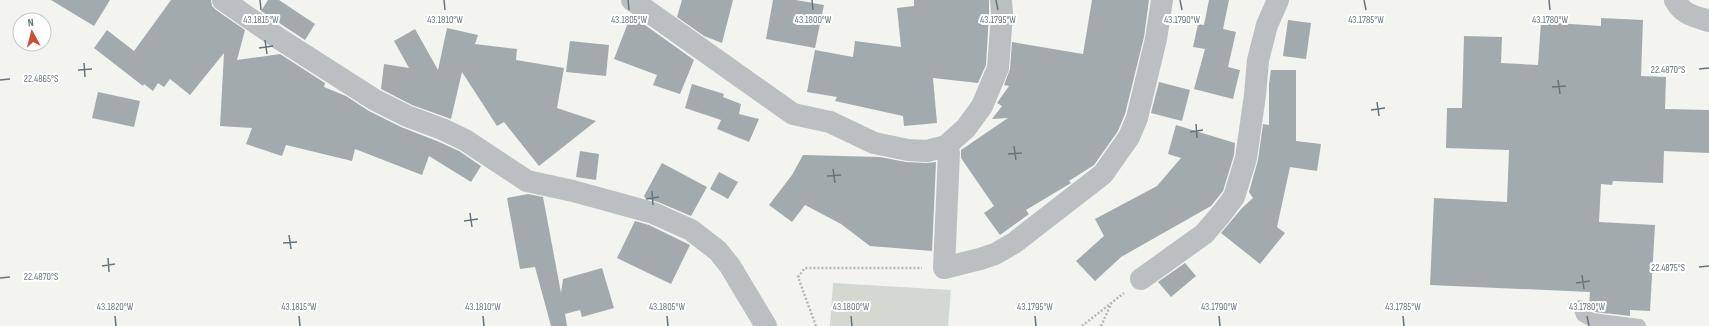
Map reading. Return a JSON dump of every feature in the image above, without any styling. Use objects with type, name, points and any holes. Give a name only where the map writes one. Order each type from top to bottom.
[{"type":"street","points":[[223,0],[278,38],[375,100],[406,116],[442,129],[465,140],[527,181],[653,213],[691,230],[718,251],[730,266],[761,322]]},
{"type":"street","points":[[632,0],[793,114],[830,122],[874,143],[908,150],[927,151],[946,146],[966,128],[982,106],[998,68],[1002,14],[1001,0]]},
{"type":"street","points":[[946,146],[949,153],[944,268],[980,260],[995,254],[1014,243],[1103,174],[1110,166],[1129,137],[1137,118],[1156,40],[1162,0]]},
{"type":"street","points":[[1141,278],[1204,234],[1222,214],[1234,197],[1246,158],[1255,95],[1258,60],[1267,25],[1278,0]]},
{"type":"street","points":[[1675,0],[1680,9],[1692,16],[1709,21]]},
{"type":"lane","points":[[1580,307],[1583,315],[1592,320],[1639,326]]},
{"type":"path","points":[[816,326],[798,277],[805,268],[944,268]]},
{"type":"path","points":[[1082,326],[1111,304],[1141,278]]},
{"type":"path","points":[[1101,326],[1111,304]]},
{"type":"shaded area","points":[[833,283],[951,290],[948,326],[830,326]]},
{"type":"building","points":[[51,0],[110,0],[94,26]]},
{"type":"building","points":[[171,0],[211,0],[212,6],[216,10],[245,30],[237,60],[280,54],[325,83],[324,87],[346,96],[369,111],[401,127],[459,151],[481,166],[471,182],[429,156],[422,175],[355,149],[352,161],[286,145],[282,156],[246,144],[252,128],[220,126],[224,53],[190,95],[170,79],[164,87],[158,83],[153,91],[144,84],[143,86],[94,48],[107,30],[134,51]]},
{"type":"building","points":[[268,0],[279,0],[315,24],[305,40],[261,11]]},
{"type":"building","points":[[682,0],[733,0],[722,43],[704,36],[677,17]]},
{"type":"building","points":[[773,0],[796,0],[824,5],[815,48],[766,39]]},
{"type":"building","points":[[914,0],[989,0],[986,65],[978,83],[933,78],[937,123],[904,126],[903,116],[835,101],[837,97],[807,92],[815,50],[853,57],[855,41],[901,47],[897,8],[914,6]]},
{"type":"building","points":[[1092,0],[1149,0],[1144,37],[1125,114],[1118,131],[1094,165],[1069,181],[1071,183],[1026,210],[1029,214],[1000,235],[984,213],[994,206],[961,158],[961,150],[1008,118],[992,119],[1002,106],[997,103],[1009,86],[1004,85],[1010,69],[1012,42],[1083,54]]},
{"type":"building","points":[[1209,0],[1229,0],[1223,29],[1236,32],[1228,67],[1240,70],[1233,99],[1194,89],[1205,49],[1193,47],[1198,24],[1204,25]]},
{"type":"building","points":[[631,15],[694,60],[680,94],[653,85],[657,75],[614,59]]},
{"type":"building","points":[[1601,18],[1643,20],[1641,76],[1666,77],[1665,109],[1709,110],[1709,153],[1664,151],[1663,183],[1613,181],[1612,185],[1601,184],[1599,222],[1655,225],[1650,311],[1630,310],[1630,316],[1595,312],[1590,309],[1589,306],[1590,292],[1430,285],[1434,198],[1507,202],[1509,150],[1446,148],[1447,108],[1462,108],[1464,36],[1502,37],[1501,63],[1538,65],[1541,22],[1601,26]]},
{"type":"building","points":[[1288,20],[1311,23],[1306,59],[1283,56]]},
{"type":"building","points":[[447,28],[478,35],[475,44],[517,49],[516,60],[564,68],[557,108],[596,121],[539,166],[504,122],[497,126],[462,72],[451,119],[412,105],[381,89],[384,64],[409,68],[394,41],[415,29],[438,70]]},
{"type":"building","points":[[570,41],[609,45],[606,76],[566,72]]},
{"type":"building","points":[[1271,70],[1296,70],[1296,141],[1321,144],[1317,171],[1290,167],[1277,227],[1285,233],[1260,264],[1221,233],[1242,208],[1253,198],[1249,192],[1258,160],[1263,124],[1269,125],[1269,84]]},
{"type":"building","points":[[1159,82],[1190,90],[1182,121],[1151,113]]},
{"type":"building","points":[[692,84],[724,94],[723,97],[741,104],[739,114],[759,119],[749,142],[717,129],[721,120],[685,108]]},
{"type":"building","points":[[98,92],[140,101],[134,127],[92,118]]},
{"type":"building","points":[[1176,125],[1235,143],[1234,155],[1223,191],[1211,206],[1121,257],[1095,281],[1076,261],[1104,236],[1095,219],[1157,186],[1181,158],[1168,154]]},
{"type":"building","points":[[580,151],[599,154],[596,180],[576,177]]},
{"type":"building","points":[[803,155],[880,157],[906,162],[936,162],[932,251],[870,246],[841,224],[805,205],[792,222],[769,205],[792,175]]},
{"type":"building","points":[[662,163],[707,187],[691,216],[645,198],[644,196]]},
{"type":"building","points":[[719,172],[738,182],[728,199],[710,189]]},
{"type":"building","points":[[528,194],[543,197],[561,293],[563,279],[602,268],[614,308],[582,317],[580,310],[565,314],[567,326],[551,326],[535,267],[520,269],[507,198]]},
{"type":"building","points":[[635,221],[649,225],[690,245],[671,284],[617,258]]},
{"type":"building","points":[[1185,263],[1196,276],[1171,297],[1158,282]]}]
